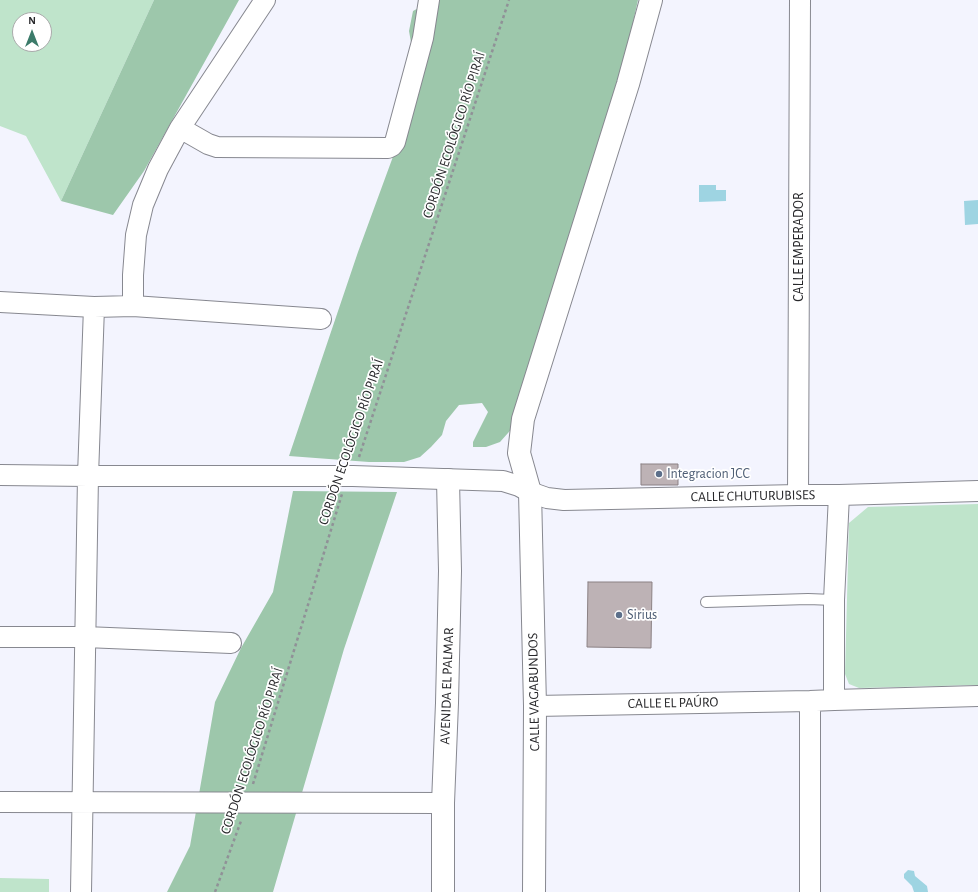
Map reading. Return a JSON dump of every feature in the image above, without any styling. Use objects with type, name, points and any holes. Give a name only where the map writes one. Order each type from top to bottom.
[{"type":"street","points":[[133,306],[133,275],[136,235],[144,206],[158,169],[180,128],[265,0]]},
{"type":"street","points":[[180,128],[208,144],[217,147],[388,148],[392,146],[395,142],[423,38],[429,0]]},
{"type":"street","name":"CALLE VAGABUNDOS","points":[[534,892],[535,706],[530,492],[519,453],[523,419],[628,84],[651,0]]},
{"type":"street","name":"CALLE EMPERADOR","points":[[798,495],[800,0]]},
{"type":"street","points":[[0,302],[94,307],[133,306],[321,319]]},
{"type":"street","points":[[81,892],[88,476],[94,307]]},
{"type":"street","name":"CALLE CHUTURUBISES","points":[[0,475],[353,476],[502,481],[519,486],[547,498],[564,500],[978,491]]},
{"type":"street","name":"AVENIDA EL PALMAR","points":[[443,892],[443,803],[450,571],[448,480]]},
{"type":"street","points":[[834,700],[834,600],[839,495]]},
{"type":"street","points":[[0,637],[85,637],[231,643]]},
{"type":"street","name":"CALLE EL PAÚRO","points":[[535,706],[810,701],[978,696]]},
{"type":"street","points":[[810,701],[810,892]]},
{"type":"street","points":[[0,802],[443,803]]},
{"type":"lane","points":[[706,602],[808,599],[834,600]]},
{"type":"path","name":"CORDÓN ECOLÓGICO RÍO PIRAÍ","points":[[215,892],[248,803],[342,494],[353,476],[509,0]]},
{"type":"green space","points":[[0,0],[154,0],[61,201],[26,136],[0,126]]},
{"type":"green space","points":[[154,0],[239,0],[144,171],[113,215],[61,201]]},
{"type":"green space","points":[[430,0],[638,0],[619,75],[516,424],[500,442],[486,447],[473,447],[473,442],[488,412],[482,403],[459,405],[446,421],[442,435],[431,447],[420,457],[404,462],[369,462],[289,456],[358,252],[409,113],[413,54],[409,31],[413,11]]},
{"type":"green space","points":[[293,491],[397,492],[344,649],[273,892],[167,892],[190,846],[215,702],[241,648],[273,592]]},
{"type":"green space","points":[[978,504],[978,685],[859,688],[849,684],[845,674],[849,523],[868,507]]},
{"type":"green space","points":[[0,878],[49,879],[49,892],[0,892]]},
{"type":"water","points":[[699,185],[716,185],[716,190],[726,190],[726,201],[699,202]]},
{"type":"water","points":[[978,200],[978,224],[965,225],[964,201]]},
{"type":"water","points":[[908,870],[914,871],[915,876],[927,886],[928,892],[914,892],[912,886],[904,878],[904,874]]},
{"type":"building","name":"Integracion JCC","points":[[641,464],[678,464],[678,485],[641,485]]},
{"type":"building","name":"Sirius","points":[[588,582],[652,582],[651,648],[587,647]]},
{"type":"place","name":"Integracion JCC","points":[[659,474]]},
{"type":"place","name":"Sirius","points":[[619,615]]}]
